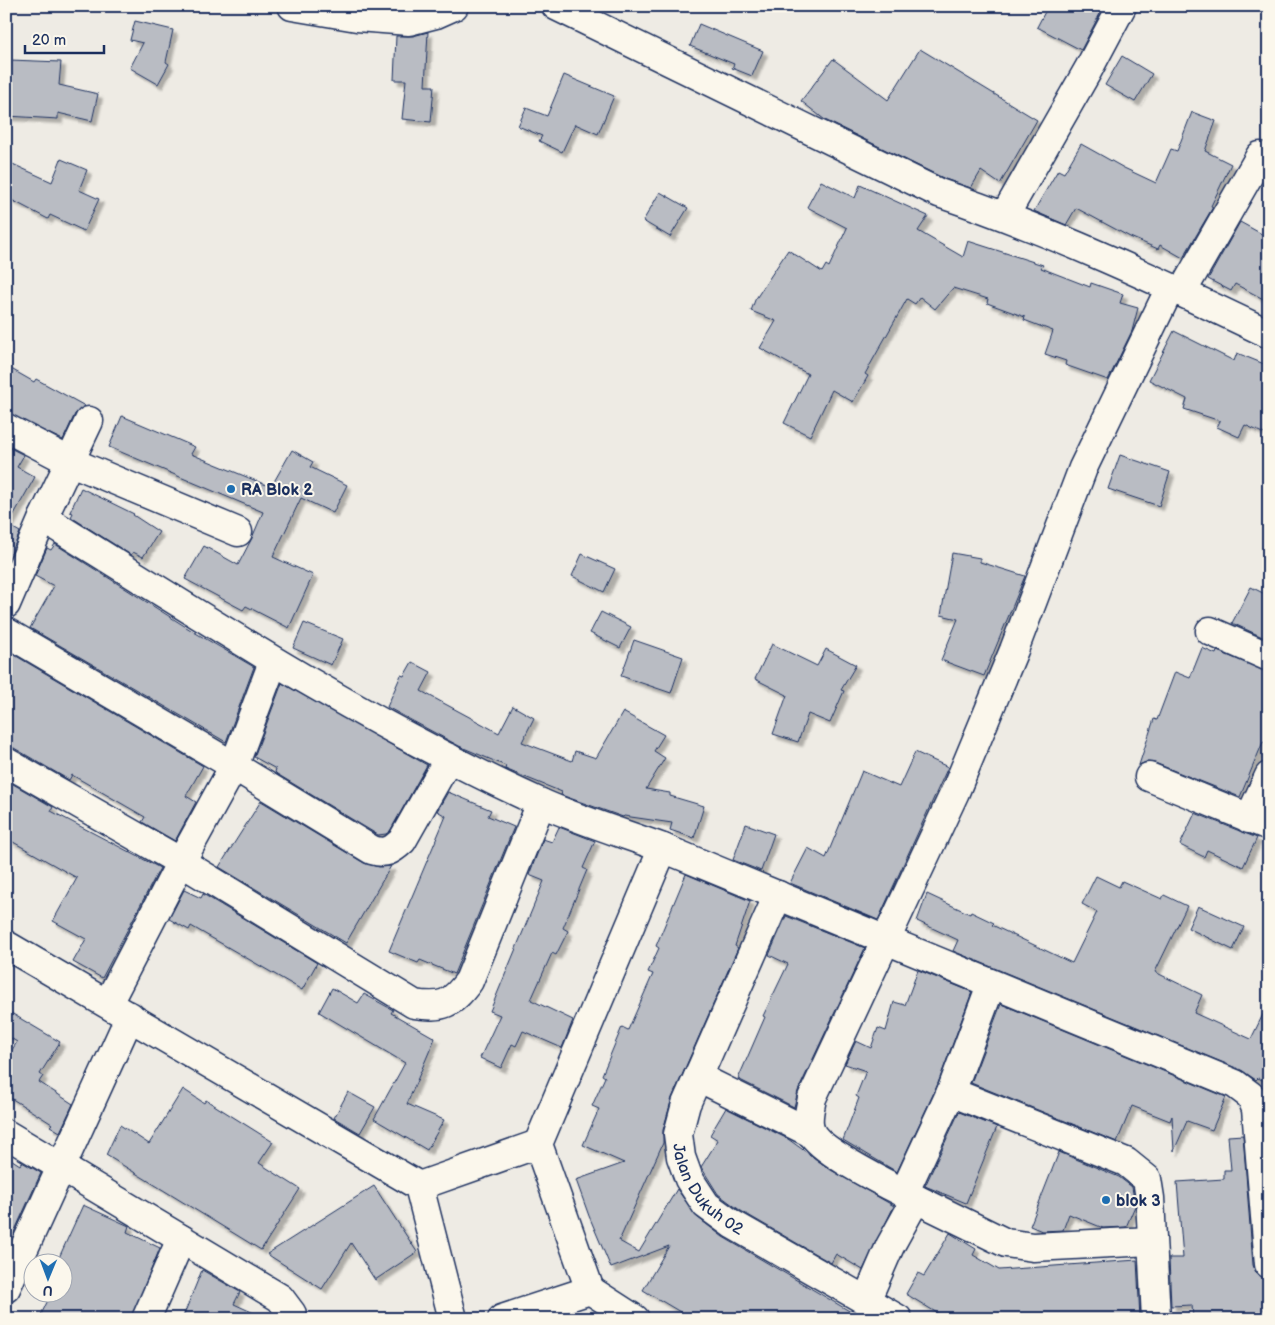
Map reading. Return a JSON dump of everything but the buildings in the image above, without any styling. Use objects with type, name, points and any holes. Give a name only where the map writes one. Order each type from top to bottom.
[{"type":"street","points":[[292,6],[356,17],[409,20],[436,14],[454,6]]},
{"type":"street","points":[[556,6],[939,193],[1005,215],[1176,290],[1269,334]]},
{"type":"street","points":[[1005,215],[1088,70],[1122,6]]},
{"type":"street","points":[[812,1133],[808,1119],[812,1098],[888,940],[955,792],[1014,650],[1084,468],[1176,290],[1260,156]]},
{"type":"street","points":[[8,596],[69,461],[90,421]]},
{"type":"street","points":[[6,428],[69,461],[238,532]]},
{"type":"street","points":[[43,518],[273,662],[450,758],[541,803],[663,848],[888,940],[991,985],[1235,1084],[1251,1096],[1256,1109],[1269,1264]]},
{"type":"street","points":[[1210,631],[1269,657]]},
{"type":"street","points":[[6,632],[234,766],[372,850],[384,853],[392,850],[402,840],[450,758]]},
{"type":"street","points":[[6,1288],[62,1167],[119,1010],[181,862],[234,766],[273,662]]},
{"type":"street","points":[[6,762],[181,862],[414,1004],[436,1007],[449,1003],[469,981],[541,803]]},
{"type":"street","points":[[1148,777],[1259,822],[1269,776]]},
{"type":"street","points":[[635,1319],[590,1290],[538,1144],[663,848]]},
{"type":"street","name":"Jalan Dukuh 02","points":[[778,895],[686,1104],[678,1134],[682,1157],[689,1179],[706,1205],[732,1224],[898,1319]]},
{"type":"street","points":[[6,945],[419,1186],[454,1319]]},
{"type":"street","points":[[866,1301],[910,1196],[991,985]]},
{"type":"street","points":[[698,1077],[812,1133],[838,1156],[910,1196],[1006,1243],[1033,1247],[1151,1241]]},
{"type":"street","points":[[951,1092],[1110,1154],[1138,1170],[1147,1179],[1150,1198],[1156,1319]]},
{"type":"street","points":[[6,1134],[280,1298],[292,1314],[292,1319]]},
{"type":"street","points":[[419,1186],[538,1144]]},
{"type":"street","points":[[146,1319],[181,1239]]},
{"type":"street","points":[[502,1319],[590,1290]]},
{"type":"place","name":"RA Blok 2","points":[[231,489]]},
{"type":"place","name":"blok 3","points":[[1106,1200]]}]
